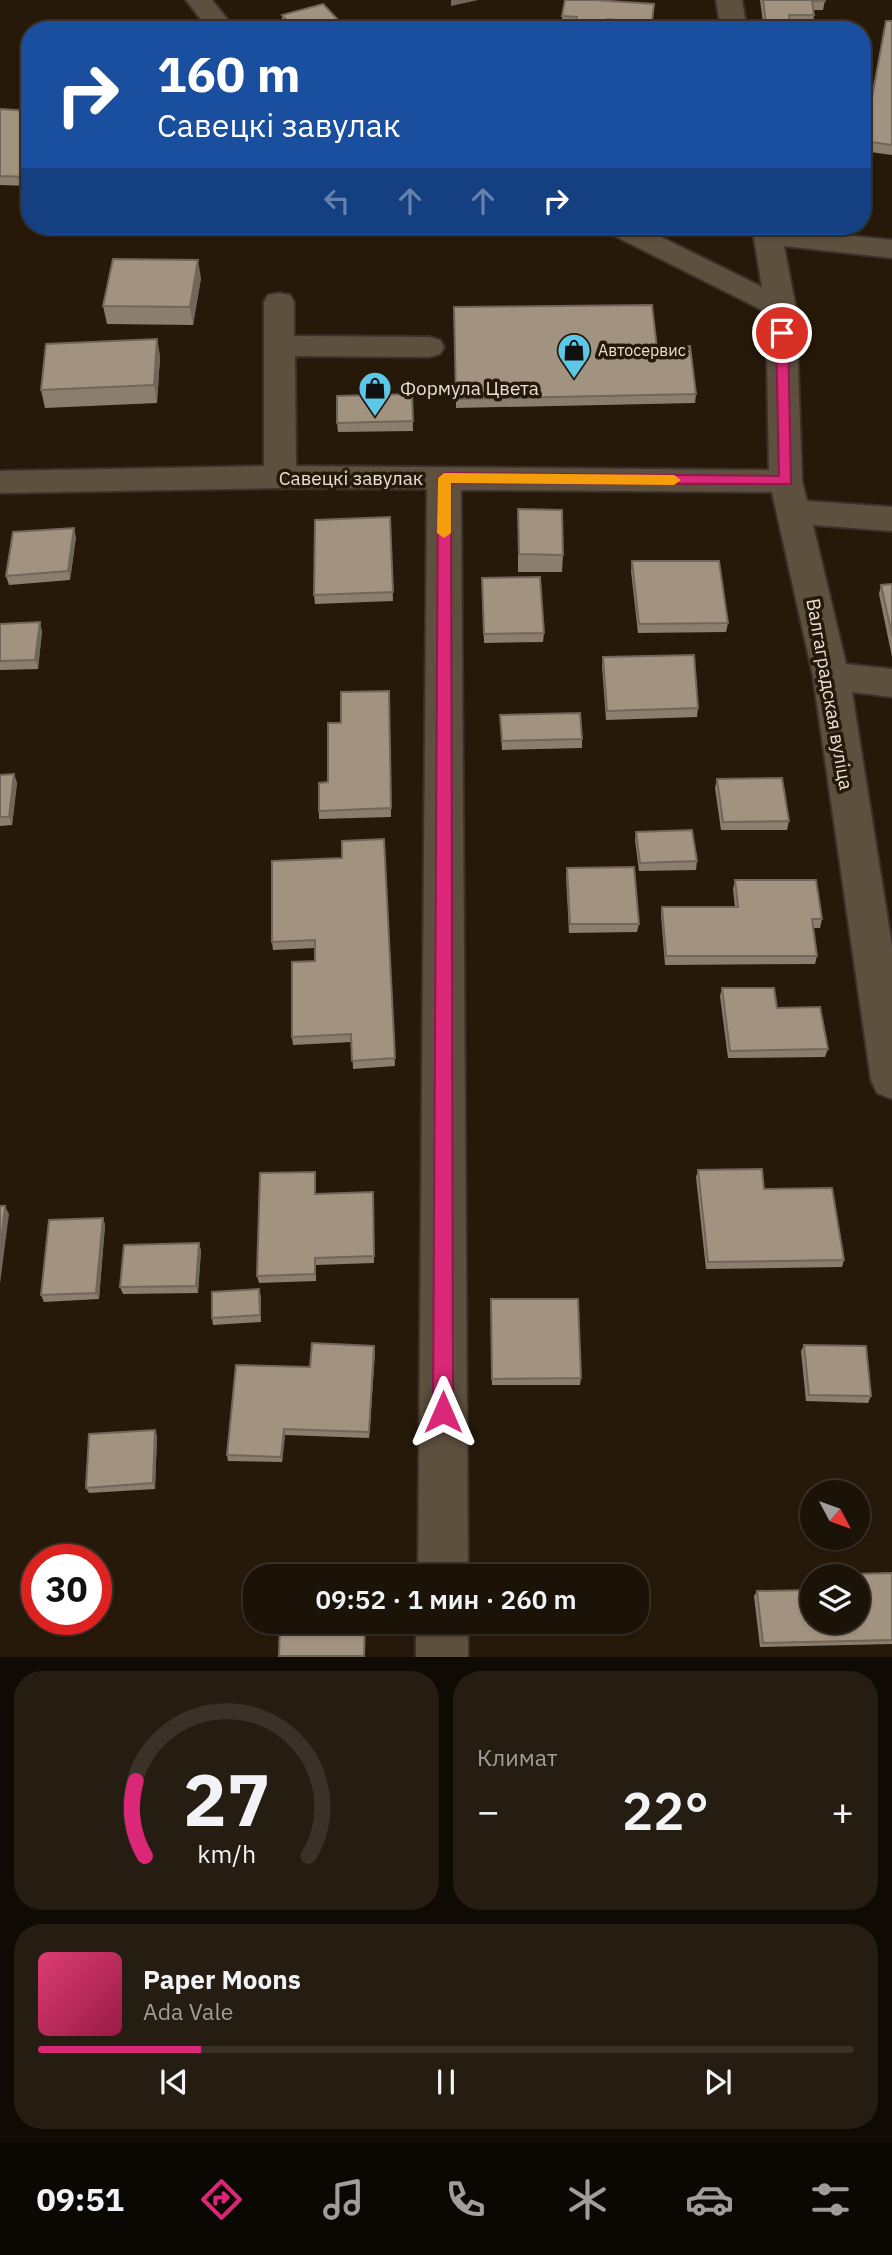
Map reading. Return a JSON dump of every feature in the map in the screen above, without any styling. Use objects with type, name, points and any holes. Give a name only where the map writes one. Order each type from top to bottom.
[{"type":"street","points":[[199,0],[216,21]]},
{"type":"street","points":[[729,0],[732,21]]},
{"type":"street","points":[[635,235],[781,308]]},
{"type":"street","name":"Валгаградская вуліца","points":[[768,235],[781,308],[790,496],[831,676],[892,1080]]},
{"type":"street","points":[[793,235],[892,250]]},
{"type":"street","points":[[279,302],[280,477]]},
{"type":"street","points":[[280,346],[429,348]]},
{"type":"street","name":"Савецкі завулак","points":[[0,482],[280,477],[444,478],[790,496],[892,519]]},
{"type":"street","points":[[443,1564],[444,478]]},
{"type":"street","points":[[831,676],[892,683]]},
{"type":"street","points":[[442,1634],[442,1657]]},
{"type":"building","points":[[565,0],[654,4],[652,21],[577,21],[577,17],[562,16]]},
{"type":"building","points":[[763,0],[825,0],[812,1],[814,15],[789,15],[790,21],[766,21]]},
{"type":"building","points":[[323,4],[339,21],[287,21],[282,15]]},
{"type":"building","points":[[886,21],[892,21],[892,145],[871,142],[871,103]]},
{"type":"building","points":[[0,109],[21,110],[21,177],[0,176]]},
{"type":"building","points":[[113,259],[198,260],[190,307],[103,306]]},
{"type":"building","name":"Автосервис","points":[[652,305],[657,348],[690,346],[696,394],[456,399],[454,307]]},
{"type":"building","points":[[157,339],[154,385],[41,390],[46,344]]},
{"type":"building","name":"Формула Цвета","points":[[412,394],[413,421],[337,423],[337,396]]},
{"type":"building","points":[[518,509],[562,510],[563,555],[519,554]]},
{"type":"building","points":[[390,517],[393,592],[314,595],[315,520]]},
{"type":"building","points":[[74,528],[68,571],[6,576],[13,532]]},
{"type":"building","points":[[632,561],[719,561],[728,623],[639,624]]},
{"type":"building","points":[[540,577],[544,633],[484,634],[482,578]]},
{"type":"building","points":[[892,584],[892,635],[881,585]]},
{"type":"building","points":[[40,622],[35,660],[0,661],[0,624]]},
{"type":"building","points":[[694,655],[698,708],[607,711],[603,657]]},
{"type":"building","points":[[389,691],[391,808],[319,811],[319,783],[328,782],[328,723],[341,723],[341,692]]},
{"type":"building","points":[[580,713],[582,739],[502,741],[500,715]]},
{"type":"building","points":[[14,774],[9,817],[0,817],[0,775]]},
{"type":"building","points":[[782,778],[789,821],[723,822],[717,779]]},
{"type":"building","points":[[692,830],[697,861],[640,863],[636,832]]},
{"type":"building","points":[[384,839],[395,1058],[352,1061],[351,1034],[292,1037],[292,962],[315,961],[315,940],[272,942],[272,861],[342,858],[342,841]]},
{"type":"building","points":[[634,867],[639,924],[570,924],[567,868]]},
{"type":"building","points":[[735,880],[816,880],[822,919],[812,919],[817,956],[666,956],[662,907],[738,907]]},
{"type":"building","points":[[722,988],[774,988],[777,1008],[820,1007],[828,1049],[730,1051]]},
{"type":"building","points":[[762,1169],[764,1189],[832,1188],[844,1260],[708,1262],[698,1170]]},
{"type":"building","points":[[315,1172],[315,1194],[373,1192],[374,1256],[315,1258],[315,1274],[257,1276],[260,1173]]},
{"type":"building","points":[[0,1206],[5,1206],[0,1250]]},
{"type":"building","points":[[103,1218],[96,1293],[41,1295],[49,1220]]},
{"type":"building","points":[[199,1243],[196,1286],[120,1287],[124,1245]]},
{"type":"building","points":[[259,1289],[260,1315],[212,1318],[212,1292]]},
{"type":"building","points":[[491,1299],[578,1299],[581,1378],[492,1379]]},
{"type":"building","points":[[312,1343],[374,1346],[369,1432],[284,1429],[281,1457],[227,1455],[236,1365],[310,1367]]},
{"type":"building","points":[[804,1345],[866,1346],[871,1396],[809,1395]]},
{"type":"building","points":[[155,1430],[153,1483],[86,1488],[89,1434]]},
{"type":"building","points":[[892,1573],[892,1640],[763,1643],[757,1591],[800,1590],[800,1634],[870,1634],[870,1574]]},
{"type":"building","points":[[280,1634],[365,1634],[364,1656],[279,1656]]},
{"type":"slow traffic","points":[[444,533],[444,478],[674,480]]},
{"type":"place","name":"Автосервис","points":[[574,380]]},
{"type":"place","name":"Формула Цвета","points":[[375,418]]},
{"type":"route","points":[[443,1412],[444,478],[786,481],[782,333]]}]
